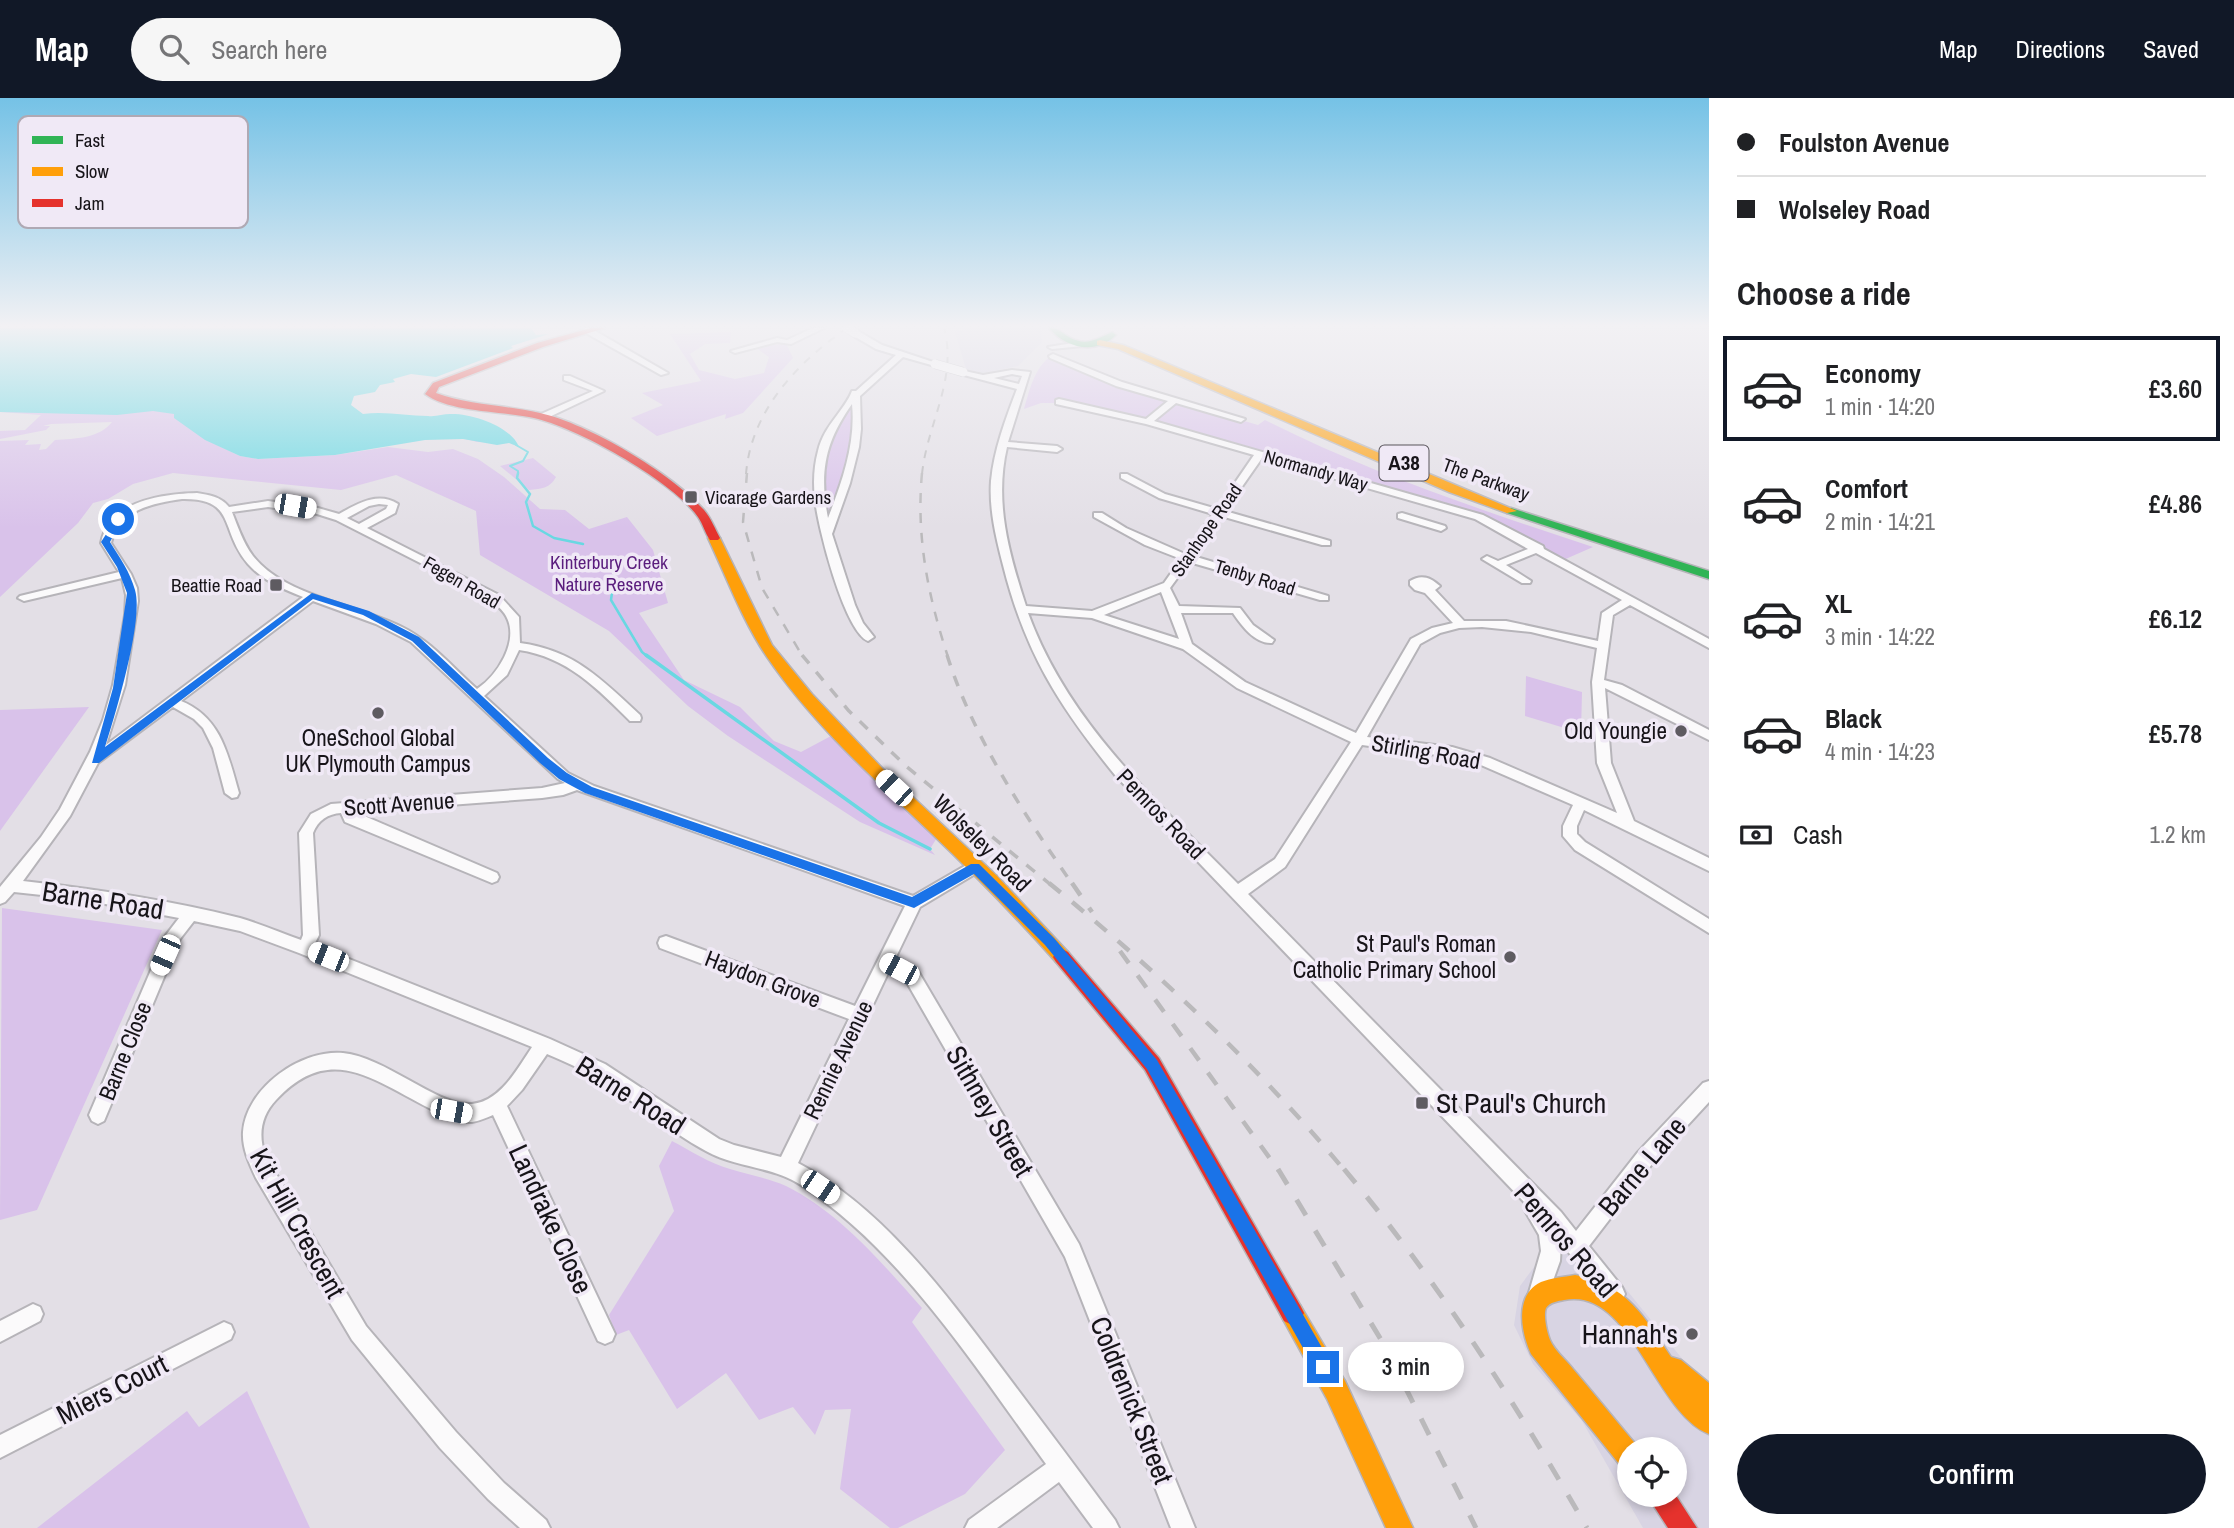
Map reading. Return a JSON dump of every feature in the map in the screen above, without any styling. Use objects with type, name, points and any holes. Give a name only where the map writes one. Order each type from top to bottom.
[{"type":"main road","name":"Wolseley Road","points":[[432,395],[446,401],[544,416],[624,456],[677,491],[701,512],[772,655],[835,729],[1049,941],[1152,1064],[1336,1390],[1400,1528]]},
{"type":"main road","name":"The Parkway","points":[[1231,395],[1453,490],[1574,533],[1709,575]]},
{"type":"main road","name":"The Parkway","points":[[1249,395],[1451,482],[1569,523],[1709,566]]},
{"type":"main road","name":"Pemros Road","points":[[1617,1441],[1539,1346],[1532,1315],[1536,1302],[1546,1292],[1575,1286],[1592,1289],[1628,1313],[1682,1397],[1709,1422]]},
{"type":"main road","points":[[1652,1348],[1709,1399]]},
{"type":"main road","points":[[1680,1521],[1698,1528]]},
{"type":"street","points":[[544,416],[592,395]]},
{"type":"street","points":[[854,395],[834,422],[821,459],[818,492],[826,535],[846,594],[868,637]]},
{"type":"street","points":[[826,535],[842,493],[857,424],[855,395]]},
{"type":"street","name":"Pemros Road","points":[[1016,395],[996,484],[998,525],[1023,610],[1046,670],[1120,772],[1356,1012],[1577,1245],[1628,1313]]},
{"type":"street","points":[[1157,395],[1241,419]]},
{"type":"street","points":[[1148,422],[1174,400]]},
{"type":"street","name":"Normandy Way","points":[[1059,402],[1148,422],[1479,517],[1709,644]]},
{"type":"street","points":[[834,422],[847,420],[857,424]]},
{"type":"street","points":[[1003,443],[1057,449]]},
{"type":"street","name":"Stanhope Road","points":[[1023,610],[1093,615],[1163,587],[1259,454]]},
{"type":"street","points":[[1124,476],[1162,496],[1326,543]]},
{"type":"street","points":[[818,492],[830,496],[842,493]]},
{"type":"street","points":[[5,892],[60,825],[95,760],[118,688],[127,643],[132,593],[106,542],[118,519],[151,503],[172,498],[208,498],[217,501],[226,510],[241,547],[251,562],[275,580],[392,624],[415,639],[544,760],[577,784],[914,903],[975,867]]},
{"type":"street","points":[[1414,499],[1399,519],[1441,528]]},
{"type":"street","points":[[340,518],[369,502],[383,501],[393,504],[391,511],[360,527]]},
{"type":"street","name":"Fegen Road","points":[[226,510],[268,504],[318,510],[360,527],[495,597],[513,617],[516,632],[514,646]]},
{"type":"street","name":"Tenby Road","points":[[1098,515],[1132,537],[1324,598]]},
{"type":"street","points":[[1498,565],[1539,548]]},
{"type":"street","points":[[1487,559],[1526,581]]},
{"type":"street","points":[[24,598],[124,574]]},
{"type":"street","points":[[1163,587],[1174,608],[1187,646]]},
{"type":"street","points":[[1429,590],[1460,624]]},
{"type":"street","points":[[95,760],[312,596]]},
{"type":"street","points":[[1628,824],[1604,763],[1598,682],[1601,645],[1608,613],[1629,601]]},
{"type":"street","points":[[1174,608],[1236,610],[1249,628],[1268,640]]},
{"type":"street","name":"Stirling Road","points":[[1093,615],[1187,646],[1241,685],[1359,740],[1452,752],[1485,761],[1581,802],[1709,865]]},
{"type":"street","points":[[1237,893],[1280,863],[1359,740],[1415,642],[1443,626],[1460,624],[1529,629],[1601,645]]},
{"type":"street","points":[[476,695],[503,673],[514,646],[537,648],[567,659],[635,718]]},
{"type":"street","points":[[1598,682],[1618,688],[1709,736]]},
{"type":"street","points":[[170,701],[191,708],[206,721],[216,739],[232,793]]},
{"type":"street","name":"Scott Avenue","points":[[305,948],[311,935],[306,832],[310,822],[319,814],[331,809],[347,810],[542,793],[563,790],[577,784]]},
{"type":"street","points":[[1581,802],[1570,826],[1570,836],[1580,846],[1704,921]]},
{"type":"street","points":[[347,810],[350,818],[492,877]]},
{"type":"street","name":"Barne Road","points":[[5,892],[79,893],[241,925],[544,1044],[599,1070],[712,1145],[733,1154],[786,1167],[833,1195],[865,1222],[918,1279],[955,1321],[1107,1528]]},
{"type":"street","name":"Rennie Avenue","points":[[786,1167],[914,903]]},
{"type":"street","name":"Barne Close","points":[[99,1115],[174,935],[191,914]]},
{"type":"street","name":"Haydon Grove","points":[[666,943],[859,1015]]},
{"type":"street","name":"Sithney Street","points":[[887,962],[912,976],[1082,1271]]},
{"type":"street","points":[[497,1105],[544,1044]]},
{"type":"street","name":"Kit Hill Crescent","points":[[497,1105],[478,1112],[451,1111],[360,1062],[330,1059],[311,1063],[295,1072],[267,1098],[256,1114],[251,1129],[252,1150],[359,1333],[448,1440],[496,1491],[538,1528]]},
{"type":"street","name":"Barne Lane","points":[[1577,1245],[1645,1158],[1709,1089]]},
{"type":"street","name":"Landrake Close","points":[[497,1105],[605,1334]]},
{"type":"street","name":"Pemros Road","points":[[1503,1169],[1540,1217],[1553,1247],[1553,1256],[1536,1302]]},
{"type":"street","name":"Coldrenick Street","points":[[1082,1271],[1183,1528]]},
{"type":"street","points":[[0,1332],[33,1314]]},
{"type":"street","name":"Miers Court","points":[[0,1447],[224,1332]]},
{"type":"street","points":[[977,1528],[1062,1466]]},
{"type":"shaded area","points":[[1592,1247],[1709,1392],[1709,1528],[1643,1528],[1631,1507],[1687,1507],[1687,1437],[1617,1437],[1617,1482],[1582,1421],[1533,1364],[1514,1325],[1520,1286],[1543,1255]]},
{"type":"green space","name":"Kinterbury Creek Nature Reserve","points":[[175,395],[355,395],[334,409],[509,443],[477,442],[439,432],[215,444],[240,456],[258,459],[335,455],[388,447],[428,452],[453,449],[478,459],[504,477],[540,509],[565,510],[589,529],[627,517],[653,550],[668,603],[639,613],[684,680],[740,707],[774,741],[801,752],[831,736],[938,836],[930,849],[935,855],[860,822],[728,736],[688,706],[609,631],[480,555],[476,511],[396,475],[341,490],[173,473],[133,484],[108,499],[93,503],[78,523],[0,597],[0,441],[29,440],[25,445],[41,444],[39,450],[46,449],[55,440],[94,434],[112,422],[51,424],[43,426],[50,426],[46,430],[0,439],[0,431],[25,430],[41,415],[0,412]]},
{"type":"green space","points":[[645,395],[760,395],[743,413],[725,419],[726,414],[657,436],[631,418],[663,405]]},
{"type":"green space","points":[[855,395],[852,458],[826,535],[822,460],[831,428]]},
{"type":"green space","points":[[1029,395],[1154,395],[1258,425],[1265,420],[1385,474],[1593,547],[1561,561],[1497,525],[1148,422],[1063,403],[1041,403],[1024,409]]},
{"type":"green space","points":[[533,458],[556,477],[551,484],[529,490],[500,466]]},
{"type":"green space","points":[[1526,676],[1582,692],[1581,733],[1525,716]]},
{"type":"green space","points":[[89,707],[0,831],[0,710]]},
{"type":"green space","points":[[2,908],[162,930],[37,1210],[0,1220]]},
{"type":"green space","points":[[672,1141],[715,1164],[779,1183],[806,1197],[860,1241],[922,1308],[912,1322],[1005,1450],[965,1494],[898,1528],[890,1528],[840,1489],[851,1409],[825,1410],[815,1435],[793,1407],[759,1420],[726,1373],[677,1409],[629,1330],[616,1335],[609,1315],[674,1211],[659,1166]]},
{"type":"green space","points":[[247,1391],[310,1528],[37,1528],[187,1411],[199,1427]]},
{"type":"water","points":[[0,395],[361,395],[354,396],[351,405],[363,414],[459,414],[479,418],[508,433],[519,447],[509,443],[497,445],[463,439],[425,440],[335,455],[258,459],[240,456],[205,440],[174,418],[174,414],[153,411],[117,415],[0,412]]},
{"type":"waterway","points":[[516,445],[528,452],[523,461],[510,466],[518,473]]},
{"type":"waterway","points":[[518,473],[517,478],[530,494],[526,502],[533,526],[554,538],[583,544]]},
{"type":"waterway","points":[[598,558],[615,570],[611,600],[642,652],[648,657]]},
{"type":"waterway","points":[[646,655],[879,823],[930,849]]},
{"type":"railway","points":[[746,474],[757,430],[777,395]]},
{"type":"railway","points":[[922,474],[942,395]]},
{"type":"railway","points":[[747,473],[743,522],[762,588],[803,657]]},
{"type":"railway","points":[[922,473],[921,520],[925,566],[948,657]]},
{"type":"railway","points":[[802,655],[849,711],[907,767],[1051,885]]},
{"type":"railway","points":[[947,655],[985,745],[1018,803],[1073,885]]},
{"type":"railway","points":[[1049,883],[1128,950],[1204,1020],[1277,1094],[1345,1171]]},
{"type":"railway","points":[[1072,883],[1092,912]]},
{"type":"railway","points":[[1120,951],[1279,1171]]},
{"type":"railway","points":[[1278,1169],[1383,1343],[1476,1528]]},
{"type":"railway","points":[[1344,1169],[1443,1298],[1532,1434],[1587,1528]]},
{"type":"traffic: fast","points":[[1511,511],[1709,575]]},
{"type":"traffic: slow","points":[[1231,395],[1453,490],[1511,511]]},
{"type":"traffic: slow","points":[[714,538],[766,645],[807,698],[878,773],[991,881],[1062,957]]},
{"type":"traffic: slow","points":[[1617,1441],[1539,1346],[1533,1315],[1536,1302],[1546,1292],[1575,1286],[1592,1289],[1628,1313],[1683,1397],[1709,1422]]},
{"type":"traffic: slow","points":[[1292,1313],[1336,1390],[1400,1528]]},
{"type":"traffic: slow","points":[[1673,1368],[1709,1399]]},
{"type":"traffic: jam","points":[[432,395],[471,405],[541,416],[601,441],[685,498],[703,516],[714,538]]},
{"type":"traffic: jam","points":[[1062,957],[1152,1064],[1292,1313]]},
{"type":"traffic: jam","points":[[1669,1507],[1684,1528]]},
{"type":"place","name":"Vicarage Gardens","points":[[691,497]]},
{"type":"place","name":"Beattie Road","points":[[276,585]]},
{"type":"place","name":"OneSchool Global UK Plymouth Campus","points":[[378,713]]},
{"type":"place","name":"Old Youngie","points":[[1681,731]]},
{"type":"place","name":"St Paul's Roman Catholic Primary School","points":[[1510,957]]},
{"type":"place","name":"St Paul's Church","points":[[1422,1103]]},
{"type":"place","name":"Hannah's","points":[[1692,1334]]},
{"type":"route","points":[[118,519],[107,535],[106,542],[122,567],[132,593],[130,618],[118,688],[95,760],[312,596],[366,613],[392,624],[415,639],[544,760],[563,776],[589,790],[914,903],[975,867],[1049,941],[1152,1064],[1247,1228],[1323,1367]]}]
